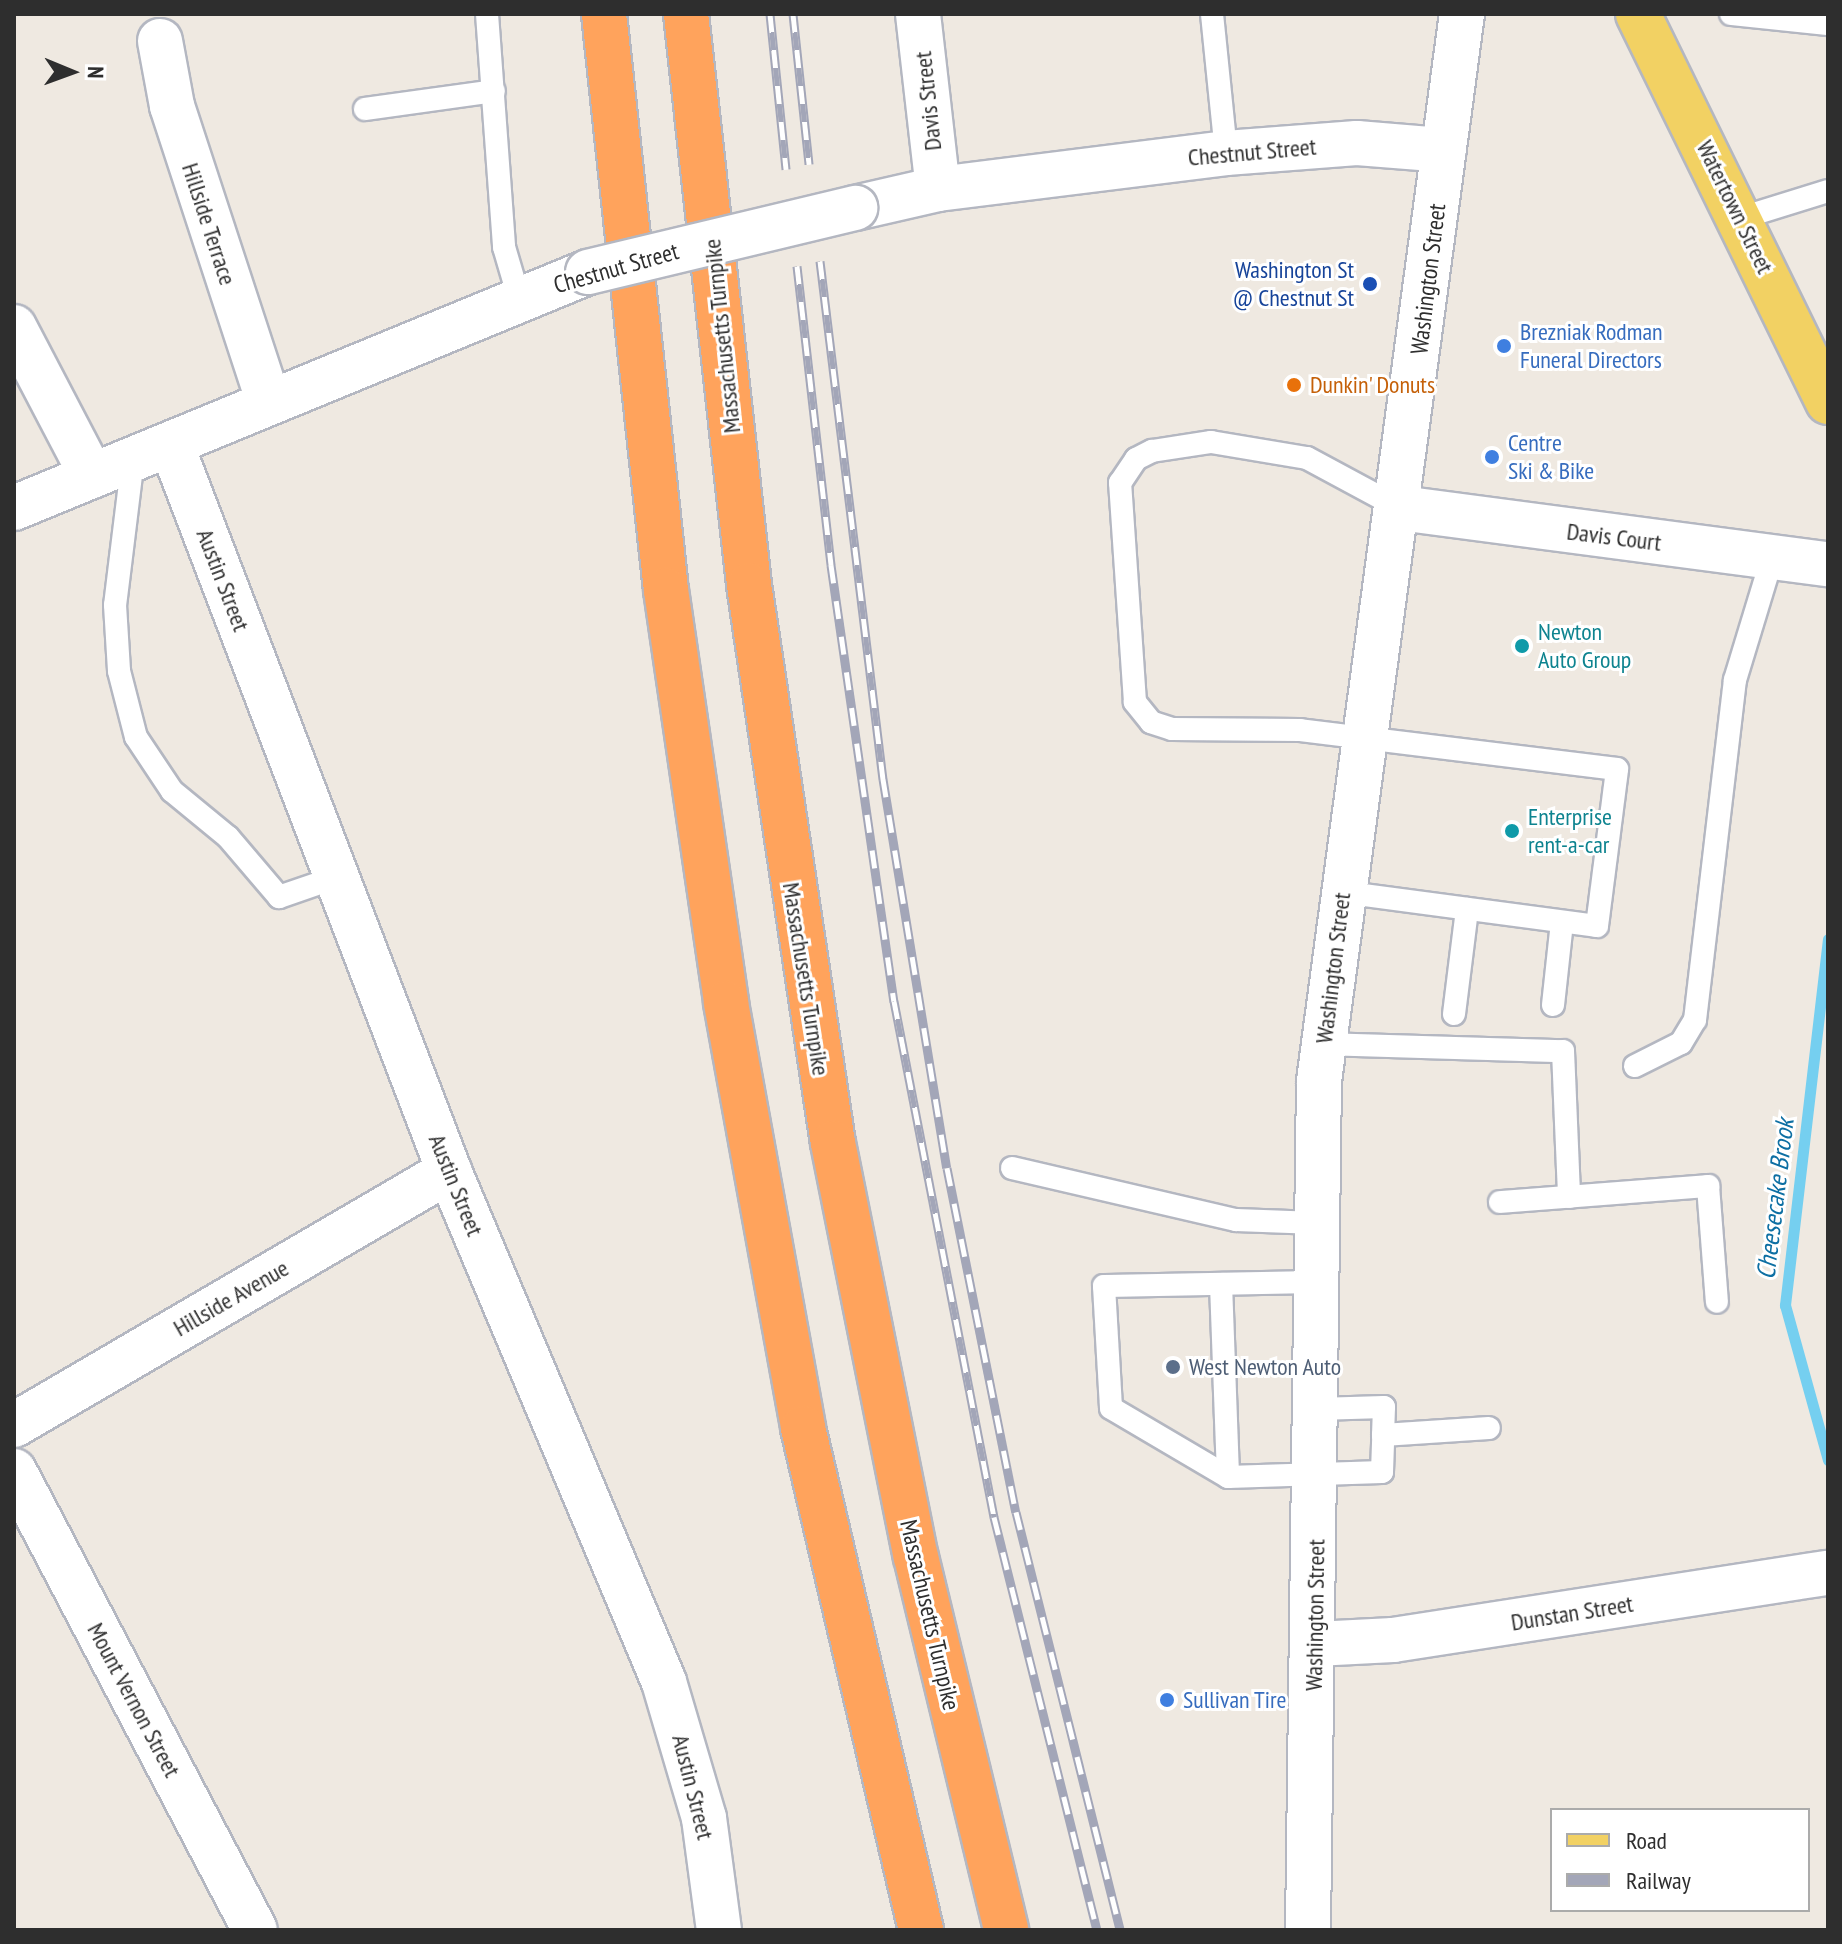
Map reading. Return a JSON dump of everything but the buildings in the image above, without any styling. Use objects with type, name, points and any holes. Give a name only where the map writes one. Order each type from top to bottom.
[{"type":"highway","points":[[604,14],[666,590],[731,1035],[819,1502],[921,1930]]},
{"type":"highway","name":"Massachusetts Turnpike","points":[[686,14],[751,601],[828,1112],[909,1526],[1006,1930]]},
{"type":"main road","name":"Davis Street","points":[[918,14],[938,189]]},
{"type":"main road","name":"Washington Street","points":[[1308,1930],[1315,1644],[1316,1282],[1322,1044],[1400,508],[1462,14]]},
{"type":"main road","name":"Watertown Street","points":[[1638,14],[1741,218],[1816,348],[1828,402]]},
{"type":"main road","name":"Hillside Terrace","points":[[160,41],[169,97],[269,403]]},
{"type":"main road","name":"Chestnut Street","points":[[14,508],[588,272],[938,189],[1226,153],[1357,143],[1444,150]]},
{"type":"main road","points":[[14,327],[92,476]]},
{"type":"main road","name":"Austin Street","points":[[152,452],[337,877],[449,1171],[664,1682],[704,1818],[719,1930]]},
{"type":"main road","name":"Davis Court","points":[[1400,508],[1828,564]]},
{"type":"main road","name":"Hillside Avenue","points":[[14,1425],[449,1171]]},
{"type":"main road","name":"Mount Vernon Street","points":[[14,1471],[255,1930]]},
{"type":"main road","name":"Dunstan Street","points":[[1315,1644],[1393,1640],[1828,1573]]},
{"type":"lane","points":[[487,14],[504,247],[519,298]]},
{"type":"lane","points":[[1212,14],[1226,153]]},
{"type":"lane","points":[[1731,14],[1828,24]]},
{"type":"lane","points":[[365,109],[494,91]]},
{"type":"lane","points":[[1741,218],[1828,191]]},
{"type":"lane","points":[[1342,892],[1597,926],[1617,769],[1365,738],[1151,722],[1135,702],[1120,483],[1136,459],[1152,451],[1211,442],[1307,458],[1400,508]]},
{"type":"lane","points":[[152,452],[115,605],[119,671],[136,737],[172,791],[228,837],[279,897],[337,877]]},
{"type":"lane","points":[[1635,1066],[1681,1043],[1695,1020],[1735,680],[1772,558]]},
{"type":"lane","points":[[1454,1014],[1467,909]]},
{"type":"lane","points":[[1553,1005],[1562,922]]},
{"type":"lane","points":[[1322,1044],[1563,1051],[1569,1197]]},
{"type":"lane","points":[[1012,1168],[1236,1220],[1317,1223]]},
{"type":"lane","points":[[1500,1202],[1708,1186],[1717,1302]]},
{"type":"lane","points":[[1316,1282],[1104,1286],[1111,1408],[1228,1477],[1382,1472],[1384,1407],[1317,1409]]},
{"type":"lane","points":[[1221,1284],[1228,1477]]},
{"type":"lane","points":[[1383,1435],[1489,1428]]},
{"type":"waterway","name":"Cheesecake Brook","points":[[1828,939],[1785,1305],[1828,1460]]},
{"type":"railway","points":[[770,14],[786,169]]},
{"type":"railway","points":[[793,14],[809,164]]},
{"type":"railway","points":[[820,261],[883,779],[947,1168],[1016,1512],[1120,1930]]},
{"type":"railway","points":[[797,266],[831,565],[894,1001],[994,1517],[1097,1930]]},
{"type":"place","name":"Washington St @ Chestnut St","points":[[1370,284]]},
{"type":"place","name":"Brezniak Rodman Funeral Directors","points":[[1504,346]]},
{"type":"place","name":"Dunkin' Donuts","points":[[1294,385]]},
{"type":"place","name":"Centre Ski & Bike","points":[[1492,457]]},
{"type":"place","name":"Newton Auto Group","points":[[1522,646]]},
{"type":"place","name":"Enterprise rent-a-car","points":[[1512,831]]},
{"type":"place","name":"West Newton Auto","points":[[1173,1367]]},
{"type":"place","name":"Sullivan Tire","points":[[1167,1700]]}]
